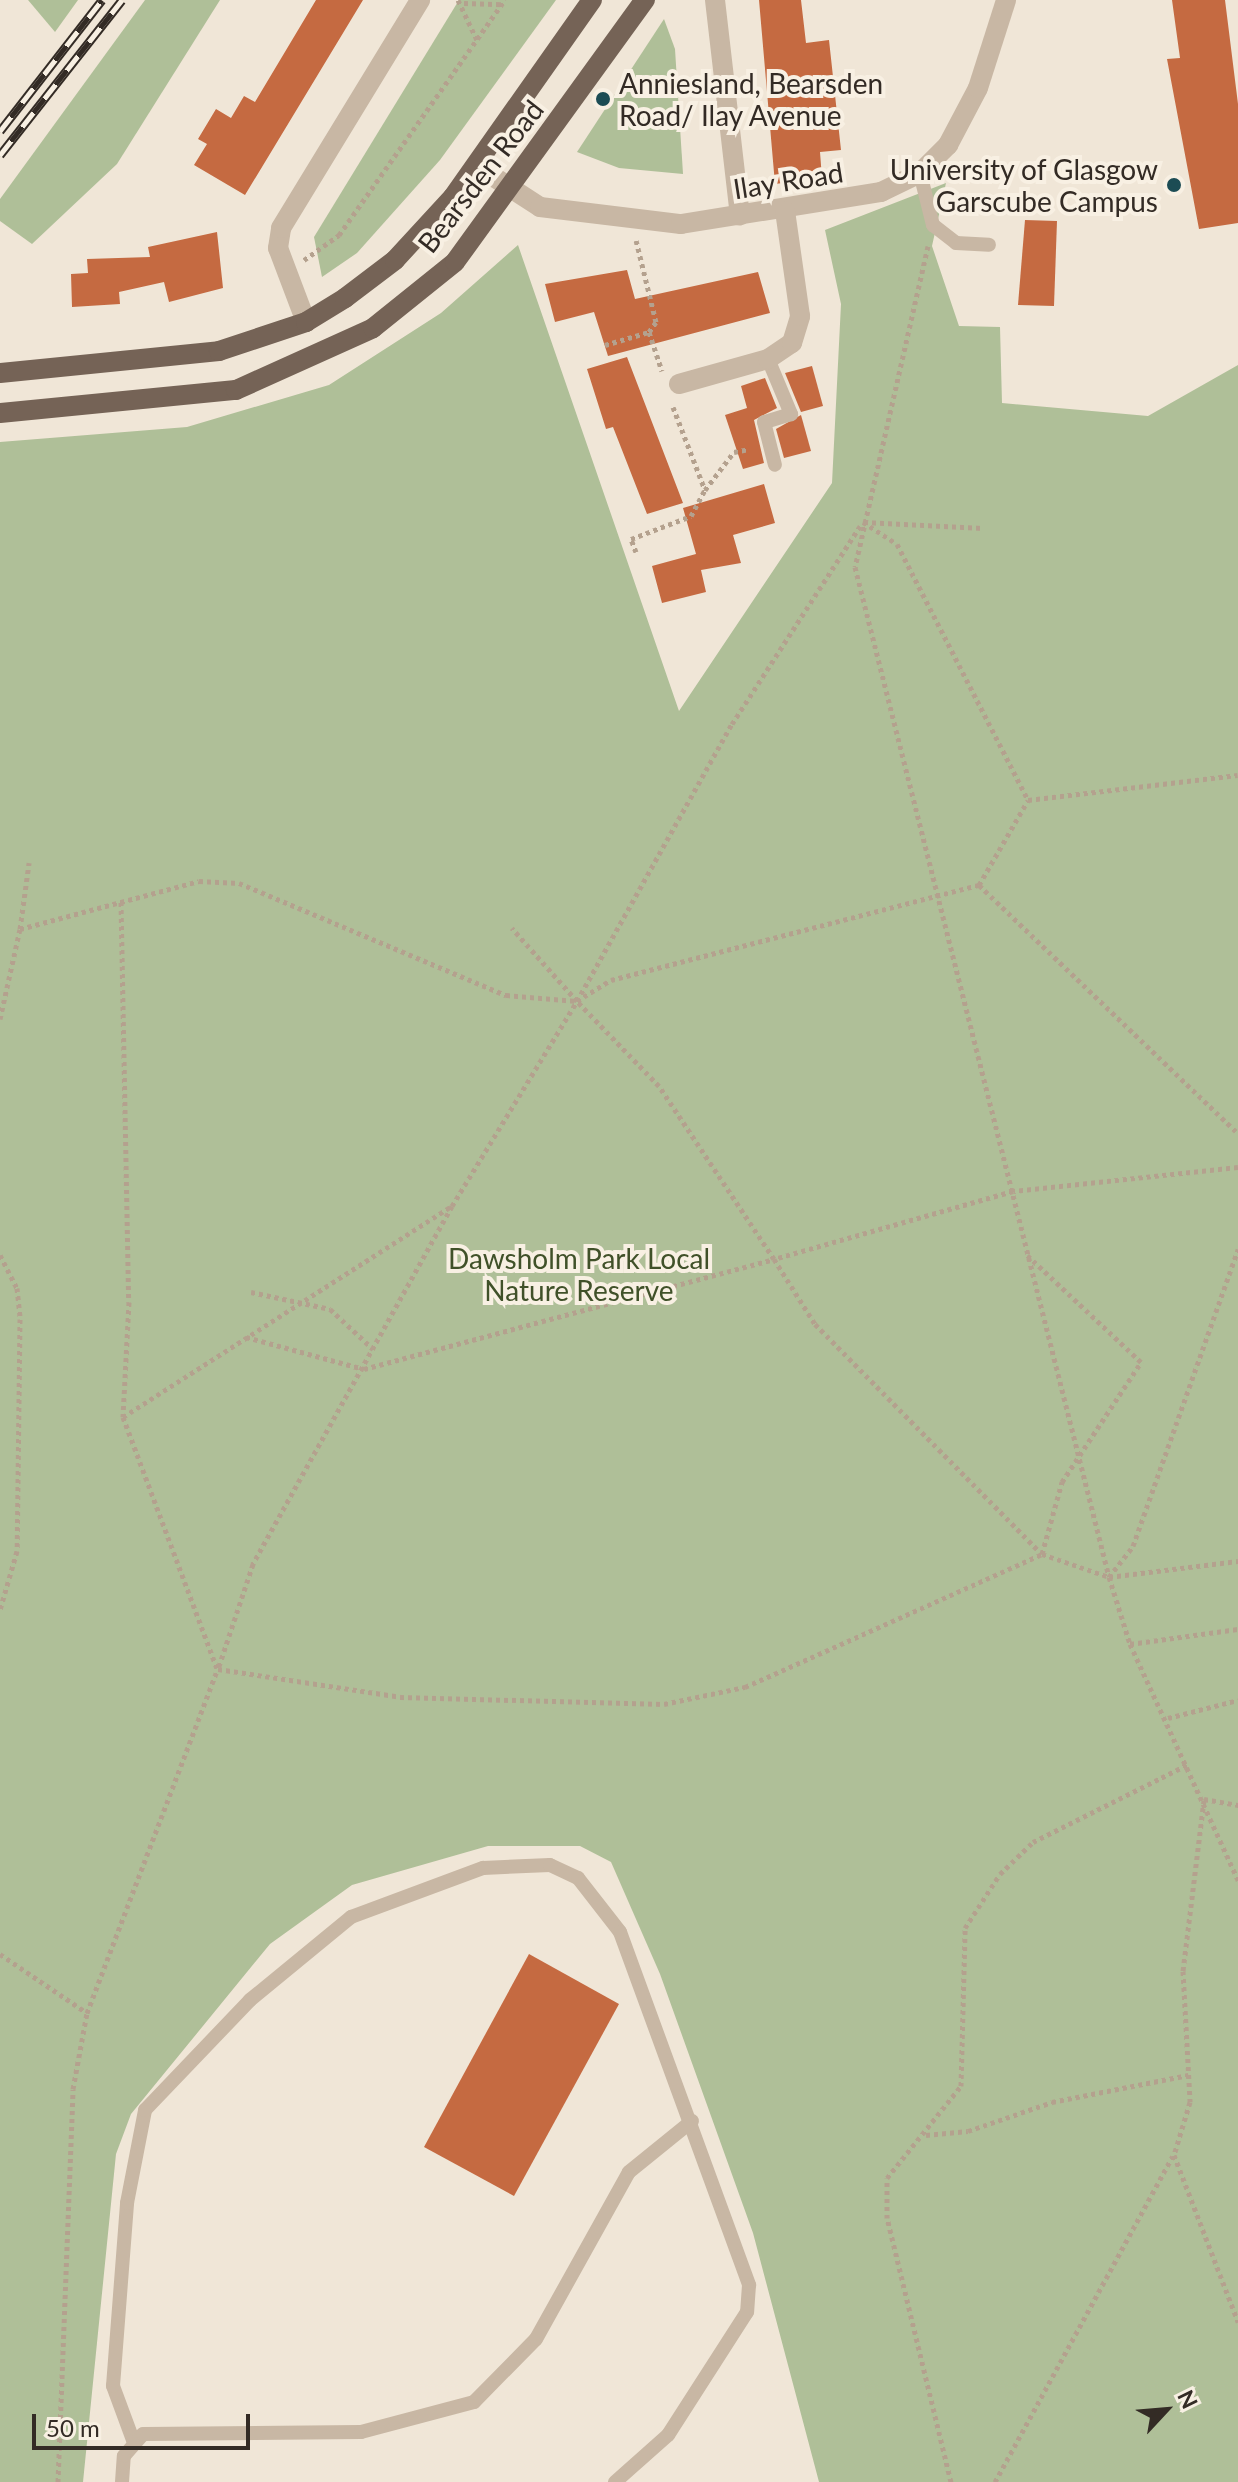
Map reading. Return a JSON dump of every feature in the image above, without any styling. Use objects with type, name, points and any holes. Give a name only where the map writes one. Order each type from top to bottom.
[{"type":"main road","name":"Bearsden Road","points":[[0,373],[169,361],[306,322],[395,260],[477,166],[592,0]]},
{"type":"main road","name":"Bearsden Road","points":[[0,413],[193,399],[281,374],[373,328],[418,295],[455,262],[645,0]]},
{"type":"street","points":[[306,322],[281,258],[281,228],[420,0]]},
{"type":"street","points":[[715,0],[740,216]]},
{"type":"street","name":"Ilay Road","points":[[477,166],[540,207],[681,224],[785,211],[881,192],[920,173],[963,121],[1006,0]]},
{"type":"street","points":[[672,390],[768,359],[792,343],[800,316],[785,211]]},
{"type":"lane","points":[[920,173],[933,225],[956,243],[989,245]]},
{"type":"lane","points":[[768,359],[791,414],[764,422],[775,465]]},
{"type":"lane","points":[[122,2482],[133,2440],[113,2386],[127,2203],[145,2110],[250,2000],[351,1917],[515,1862],[550,1865],[578,1878],[620,1932],[692,2121],[749,2285],[747,2312],[668,2435],[615,2482]]},
{"type":"lane","points":[[133,2440],[143,2434],[361,2432],[474,2402],[536,2339],[629,2172],[692,2121]]},
{"type":"path","points":[[477,40],[461,2],[504,2]]},
{"type":"path","points":[[281,258],[339,235],[504,2]]},
{"type":"path","points":[[933,225],[855,567],[936,899],[1013,1191],[1109,1577],[1130,1644],[1168,1718],[1238,1880]]},
{"type":"path","points":[[605,345],[649,332],[656,322],[636,253]]},
{"type":"path","points":[[649,332],[705,490]]},
{"type":"path","points":[[636,552],[631,539],[691,516],[705,490],[734,452]]},
{"type":"path","points":[[863,522],[983,528]]},
{"type":"path","points":[[863,522],[897,544],[1028,800]]},
{"type":"path","points":[[58,2482],[73,2089],[87,2013],[218,1669],[253,1564],[452,1206],[577,1001],[715,751],[863,522]]},
{"type":"path","points":[[1028,800],[1238,775]]},
{"type":"path","points":[[20,929],[199,881],[239,883],[506,995],[577,1001],[611,980],[936,899],[979,885],[1028,800]]},
{"type":"path","points":[[0,1019],[20,929],[29,863]]},
{"type":"path","points":[[979,885],[1238,1133]]},
{"type":"path","points":[[121,902],[129,1286],[123,1417],[218,1669]]},
{"type":"path","points":[[512,928],[659,1086],[815,1324],[1042,1554],[1109,1577],[1238,1561]]},
{"type":"path","points":[[246,1337],[364,1369],[1013,1191],[1238,1167]]},
{"type":"path","points":[[123,1417],[452,1206]]},
{"type":"path","points":[[1109,1577],[1133,1546],[1238,1249]]},
{"type":"path","points":[[0,1255],[17,1288],[20,1319],[17,1551],[0,1610]]},
{"type":"path","points":[[218,1669],[400,1697],[664,1704],[745,1687],[1042,1554],[1079,1451],[1141,1362],[1027,1255]]},
{"type":"path","points":[[251,1292],[306,1299],[330,1309],[373,1349]]},
{"type":"path","points":[[1130,1644],[1238,1629]]},
{"type":"path","points":[[1168,1718],[1238,1700]]},
{"type":"path","points":[[951,2482],[887,2218],[887,2178],[925,2135],[961,2086],[965,1928],[1000,1874],[1033,1842],[1189,1764]]},
{"type":"path","points":[[1204,1799],[1238,1805]]},
{"type":"path","points":[[995,2482],[1174,2155],[1190,2102],[1183,1971],[1204,1799]]},
{"type":"path","points":[[0,1954],[87,2013]]},
{"type":"path","points":[[925,2135],[968,2131],[1052,2102],[1189,2075]]},
{"type":"path","points":[[1174,2155],[1238,2322]]},
{"type":"green space","points":[[28,0],[78,0],[55,32]]},
{"type":"green space","points":[[145,0],[220,0],[117,164],[32,244],[0,221],[0,199]]},
{"type":"green space","points":[[459,0],[556,0],[440,160],[357,253],[322,277],[314,237]]},
{"type":"green space","points":[[664,19],[675,49],[683,174],[619,168],[577,152]]},
{"type":"green space","name":"Dawsholm Park Local Nature Reserve","points":[[946,183],[932,246],[959,326],[1000,327],[1002,403],[1148,416],[1238,365],[1238,2482],[819,2482],[753,2233],[660,1974],[611,1862],[580,1846],[488,1846],[352,1885],[270,1944],[131,2114],[116,2154],[83,2482],[0,2482],[0,442],[187,427],[329,385],[441,313],[518,245],[679,711],[832,483],[841,304],[825,230]]},
{"type":"building","points":[[316,0],[363,0],[245,195],[194,165],[207,144],[198,139],[216,109],[231,118],[244,96],[255,102]]},
{"type":"building","points":[[759,0],[801,0],[806,43],[829,40],[841,150],[820,152],[822,178],[775,184]]},
{"type":"building","points":[[1172,0],[1225,0],[1238,104],[1238,223],[1199,229],[1167,59],[1180,58]]},
{"type":"building","points":[[1025,220],[1057,221],[1054,306],[1018,305]]},
{"type":"building","points":[[217,232],[223,288],[169,302],[164,282],[119,292],[120,304],[72,307],[71,274],[88,273],[87,259],[150,257],[148,247]]},
{"type":"building","points":[[627,270],[635,299],[758,272],[770,313],[608,356],[594,312],[555,322],[545,284]]},
{"type":"building","points":[[627,357],[683,503],[647,514],[613,427],[606,429],[587,369]]},
{"type":"building","points":[[812,366],[823,406],[801,412],[785,373]]},
{"type":"building","points":[[765,378],[777,408],[754,420],[764,463],[743,469],[725,415],[747,408],[741,386]]},
{"type":"building","points":[[801,415],[811,451],[784,458],[776,429]]},
{"type":"building","points":[[764,484],[775,523],[733,535],[741,563],[701,570],[706,592],[662,603],[652,566],[696,554],[683,508]]},
{"type":"building","points":[[529,1954],[619,2004],[514,2196],[424,2147]]},
{"type":"railway","points":[[0,131],[102,0]]},
{"type":"railway","points":[[0,155],[122,0]]},
{"type":"place","name":"Anniesland, Bearsden Road/ Ilay Avenue","points":[[603,99]]},
{"type":"place","name":"University of Glasgow Garscube Campus","points":[[1174,185]]}]
